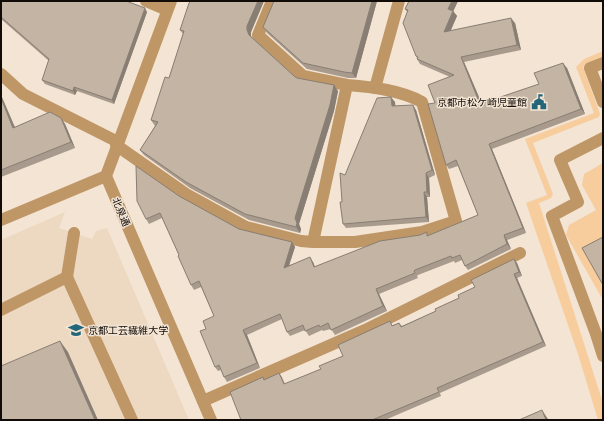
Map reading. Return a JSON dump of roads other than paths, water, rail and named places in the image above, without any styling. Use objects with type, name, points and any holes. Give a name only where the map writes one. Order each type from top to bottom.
[{"type":"street","points":[[1,220],[106,176],[169,6],[146,1]]},
{"type":"street","points":[[1,74],[23,94],[117,144],[186,194],[246,226],[301,241],[355,242],[414,234],[456,221],[422,102],[413,97],[374,88],[347,85],[303,76],[258,35],[272,1]]},
{"type":"street","points":[[374,88],[399,1]]},
{"type":"street","points":[[603,63],[590,68],[603,102]]},
{"type":"street","points":[[313,242],[347,85]]},
{"type":"street","points":[[603,138],[560,160],[578,202],[552,216],[600,332],[603,356]]},
{"type":"street","name":"北泉通","points":[[106,176],[210,420]]},
{"type":"street","points":[[74,233],[68,277],[132,420]]},
{"type":"street","points":[[202,401],[365,330],[520,252]]},
{"type":"street","points":[[1,310],[68,277]]},
{"type":"place","name":"京都市松ケ崎児童館","points":[[539,102]]},
{"type":"place","name":"京都工芸繊維大学","points":[[76,330]]}]
